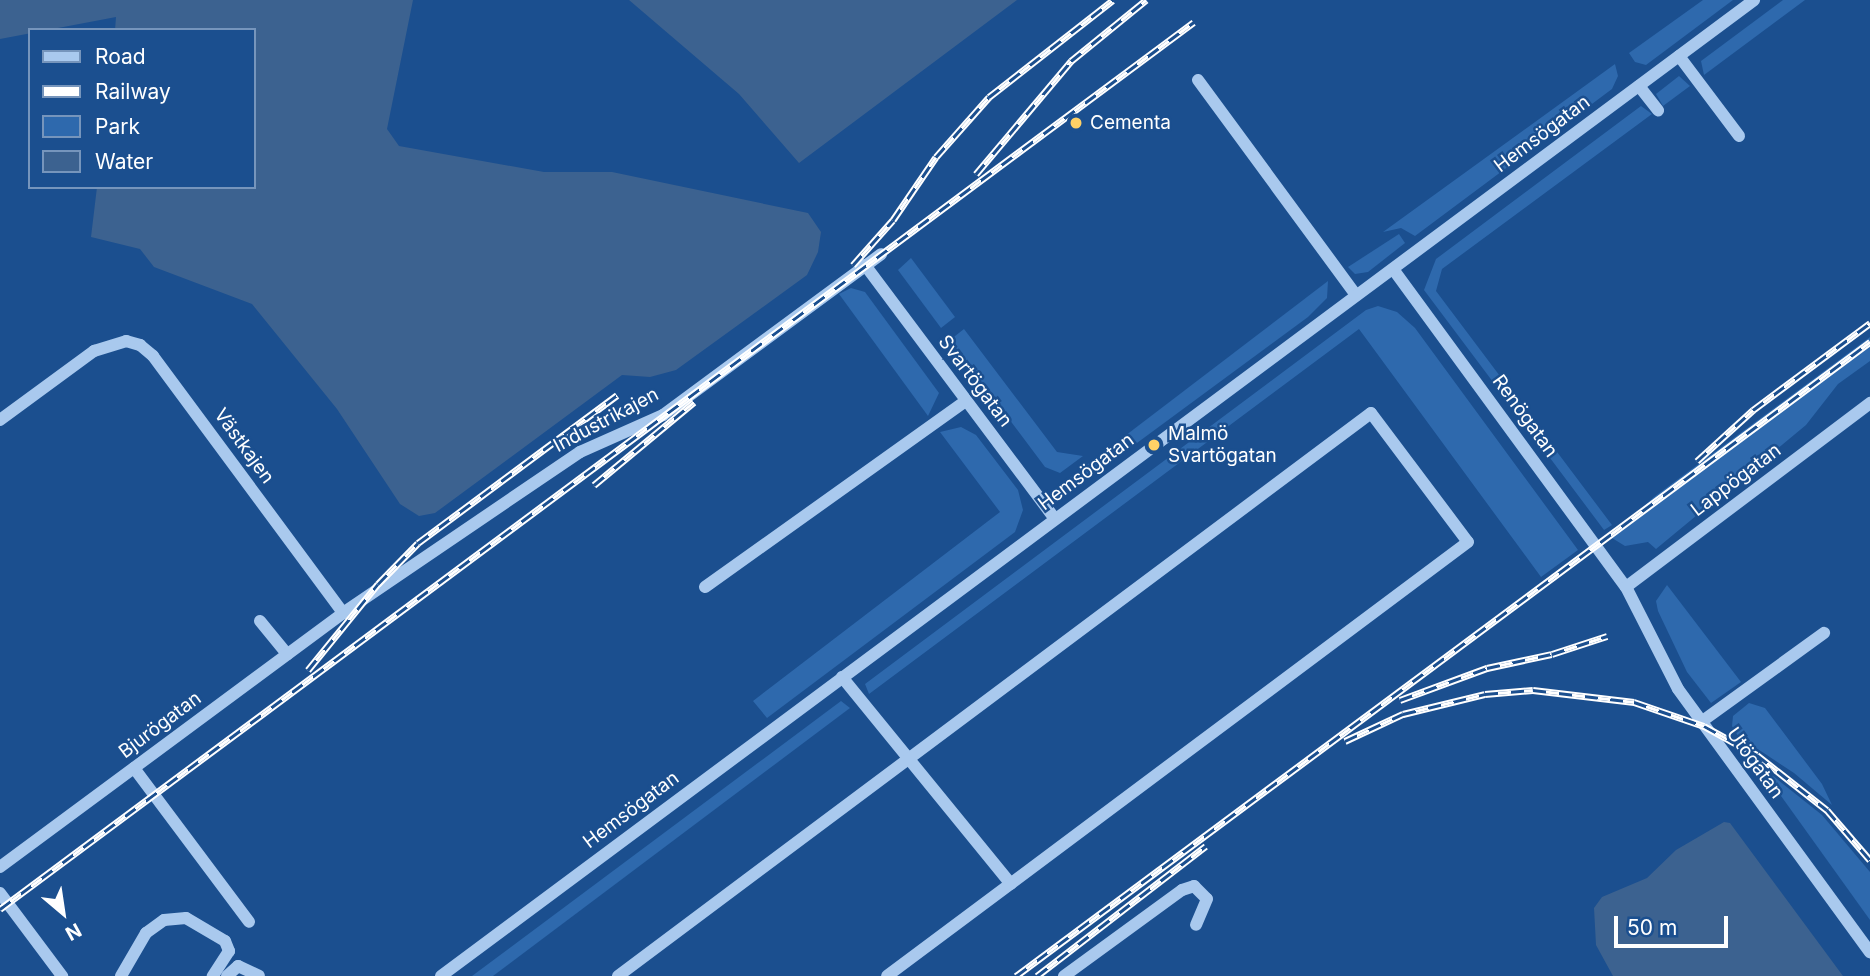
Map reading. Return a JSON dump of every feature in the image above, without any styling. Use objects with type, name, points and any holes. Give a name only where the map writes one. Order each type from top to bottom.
[{"type":"street","name":"Hemsögatan","points":[[441,976],[1755,0]]},
{"type":"street","points":[[1679,56],[1739,136]]},
{"type":"street","points":[[1198,80],[1356,295]]},
{"type":"street","points":[[1639,86],[1658,110]]},
{"type":"street","name":"Industrikajen","points":[[343,613],[580,452],[663,415],[881,254]]},
{"type":"street","name":"Svartögatan","points":[[865,265],[1055,519]]},
{"type":"street","name":"Renögatan","points":[[1393,269],[1626,587]]},
{"type":"street","name":"Västkajen","points":[[0,420],[94,351],[126,341],[140,345],[153,356],[343,613]]},
{"type":"street","points":[[705,587],[966,401]]},
{"type":"street","name":"Lappögatan","points":[[1626,587],[1870,403]]},
{"type":"street","points":[[618,976],[1371,413],[1468,542],[887,976]]},
{"type":"street","name":"Utögatan","points":[[1626,587],[1678,689],[1870,952]]},
{"type":"street","name":"Bjurögatan","points":[[0,867],[343,613]]},
{"type":"street","points":[[260,621],[287,654]]},
{"type":"street","points":[[1701,722],[1824,633]]},
{"type":"street","points":[[842,677],[906,759],[1011,884]]},
{"type":"street","points":[[134,768],[249,922]]},
{"type":"street","points":[[1064,976],[1182,890],[1194,886],[1207,900],[1196,925]]},
{"type":"street","points":[[0,893],[62,976]]},
{"type":"street","points":[[121,976],[146,933],[164,920],[186,918],[225,941],[229,951],[213,976]]},
{"type":"street","points":[[228,976],[238,966],[259,976]]},
{"type":"green space","points":[[1703,0],[1733,0],[1646,65],[1635,62],[1629,53]]},
{"type":"green space","points":[[1783,0],[1805,0],[1704,75],[1701,61]]},
{"type":"green space","points":[[1615,64],[1618,76],[1612,89],[1415,236],[1401,228],[1383,232]]},
{"type":"green space","points":[[1679,76],[1690,86],[1663,106],[1656,94]]},
{"type":"green space","points":[[1641,106],[1652,114],[1442,269],[1436,291],[1612,525],[1604,530],[1424,290],[1436,259]]},
{"type":"green space","points":[[1399,234],[1405,243],[1368,272],[1355,274],[1348,267]]},
{"type":"green space","points":[[911,258],[955,317],[941,328],[898,270]]},
{"type":"green space","points":[[1328,281],[1327,298],[1308,317],[1084,482],[1058,487]]},
{"type":"green space","points":[[851,288],[865,292],[939,393],[928,416],[839,294]]},
{"type":"green space","points":[[1378,306],[1397,312],[1415,328],[1578,550],[1541,577],[1359,329],[869,694],[865,684],[1366,310]]},
{"type":"green space","points":[[964,329],[1057,452],[1083,456],[1060,473],[1045,467],[950,340]]},
{"type":"green space","points":[[1870,337],[1870,361],[1838,384],[1806,425],[1656,549],[1648,542],[1625,546],[1612,538],[1654,497]]},
{"type":"green space","points":[[961,427],[976,435],[1018,490],[1023,510],[1015,532],[767,718],[753,701],[1000,512],[940,432]]},
{"type":"green space","points":[[1667,585],[1741,682],[1711,703],[1687,672],[1658,611],[1656,601]]},
{"type":"green space","points":[[841,701],[850,708],[493,976],[472,976]]},
{"type":"green space","points":[[1749,703],[1765,708],[1822,784],[1832,805],[1794,773],[1738,736],[1732,726],[1733,716]]},
{"type":"green space","points":[[1758,764],[1822,815],[1870,872],[1870,920]]},
{"type":"water","points":[[0,0],[413,0],[387,129],[399,146],[544,172],[612,172],[808,213],[821,232],[818,252],[807,275],[676,370],[650,377],[622,375],[435,513],[419,516],[400,504],[337,409],[252,304],[154,267],[140,249],[91,237],[97,189],[256,189],[256,28],[115,28],[116,17],[58,28],[28,28],[28,34],[0,39]]},
{"type":"water","points":[[629,0],[1017,0],[799,163],[739,94]]},
{"type":"water","points":[[1724,822],[1730,823],[1843,976],[1613,976],[1596,945],[1594,908],[1602,897],[1647,878],[1676,850]]},
{"type":"railway","points":[[853,265],[893,220],[936,157],[989,97],[1113,0]]},
{"type":"railway","points":[[976,174],[1071,61],[1146,0]]},
{"type":"railway","points":[[0,909],[1194,22]]},
{"type":"railway","points":[[1697,461],[1753,410],[1870,323]]},
{"type":"railway","points":[[1016,976],[1870,342]]},
{"type":"railway","points":[[308,670],[378,584],[418,543],[617,395]]},
{"type":"railway","points":[[594,485],[694,402]]},
{"type":"railway","points":[[1400,700],[1487,668],[1552,654],[1607,636]]},
{"type":"railway","points":[[1345,741],[1403,714],[1485,694],[1533,690],[1634,702],[1704,726],[1757,755],[1827,810],[1870,860]]},
{"type":"railway","points":[[1037,976],[1206,846]]},
{"type":"place","name":"Cementa","points":[[1076,123]]},
{"type":"place","name":"Malmö Svartögatan","points":[[1154,445]]}]
